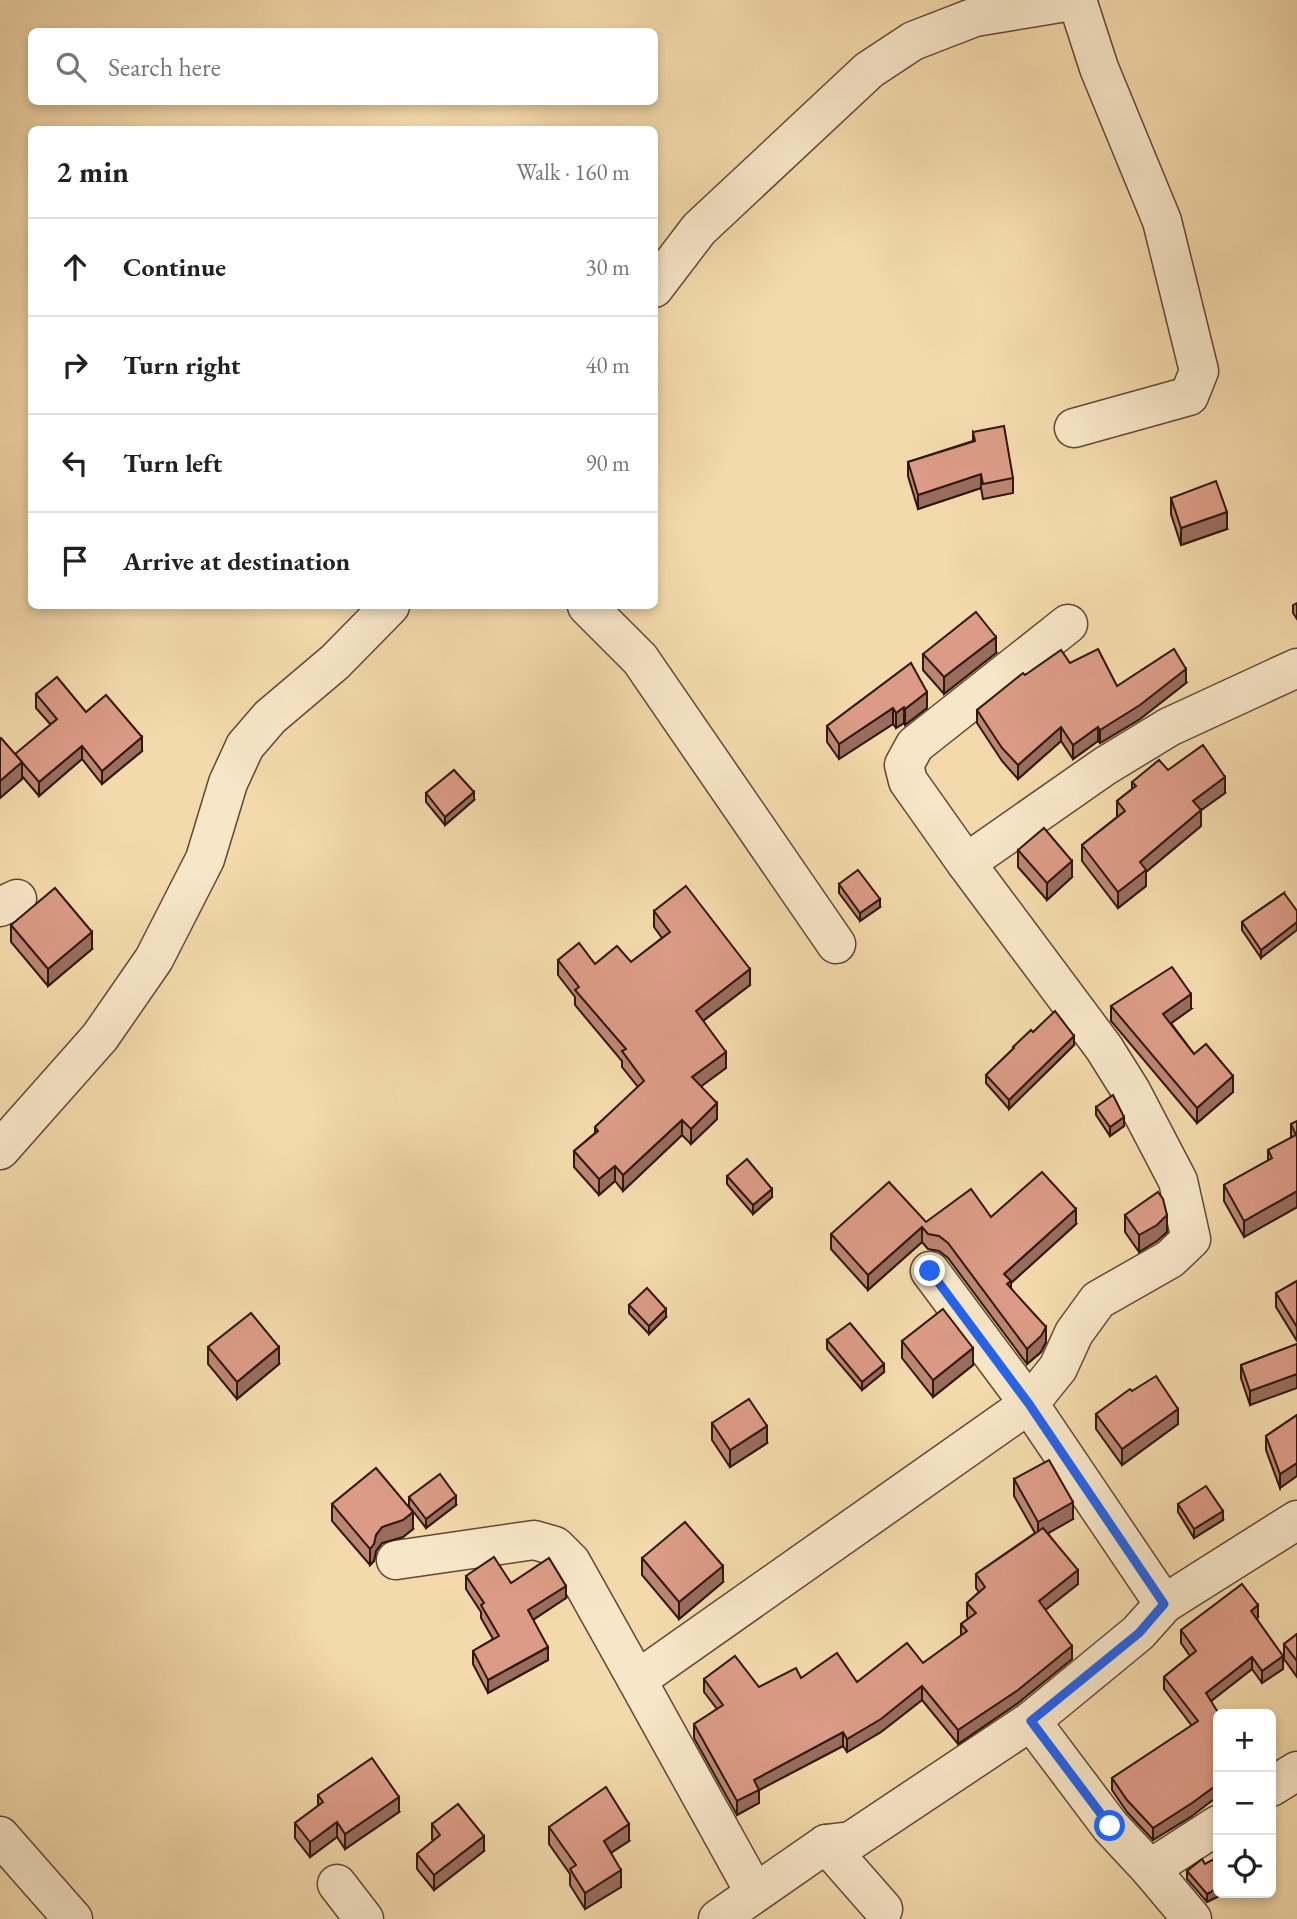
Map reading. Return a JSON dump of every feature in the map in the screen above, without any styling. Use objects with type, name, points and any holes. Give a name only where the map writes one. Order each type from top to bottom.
[{"type":"street","points":[[658,283],[699,229],[869,71],[913,41],[975,17],[1078,0],[1099,68],[1162,221],[1199,371],[1189,397],[1074,428]]},
{"type":"street","points":[[0,1150],[100,1037],[154,959],[205,859],[228,783],[245,746],[270,717],[335,662],[387,609]]},
{"type":"street","points":[[590,609],[640,659],[836,944]]},
{"type":"street","points":[[637,1680],[1029,1404],[1058,1368],[1074,1333],[1098,1300],[1170,1259],[1191,1239],[1178,1181],[1131,1091],[1104,1048],[908,781],[904,765],[915,745],[1068,624]]},
{"type":"street","points":[[966,863],[1105,766],[1169,727],[1297,668]]},
{"type":"street","points":[[930,1271],[1029,1404],[1164,1604]]},
{"type":"street","points":[[718,1919],[826,1844],[851,1841],[1031,1721],[1139,1633],[1164,1604],[1297,1520]]},
{"type":"street","points":[[396,1560],[534,1541],[555,1546],[571,1562],[755,1893]]},
{"type":"street","points":[[1031,1721],[1110,1826],[1192,1919]]},
{"type":"street","points":[[1276,1784],[1297,1770]]},
{"type":"street","points":[[1150,1869],[1213,1829]]},
{"type":"street","points":[[0,1836],[73,1919]]},
{"type":"street","points":[[826,1844],[883,1909]]},
{"type":"street","points":[[337,1884],[364,1919]]},
{"type":"building","points":[[1004,426],[1013,478],[983,484],[981,474],[918,495],[908,462],[975,441],[973,432]]},
{"type":"building","points":[[1216,481],[1227,512],[1181,528],[1171,498]]},
{"type":"building","points":[[976,612],[996,637],[944,677],[923,654]]},
{"type":"building","points":[[1098,649],[1117,686],[1174,649],[1186,669],[1140,705],[1100,730],[1098,727],[1073,745],[1061,727],[1018,765],[1002,748],[977,710],[1023,673],[1025,675],[1061,650],[1070,663]]},
{"type":"building","points":[[911,663],[927,692],[905,709],[904,707],[896,713],[893,708],[839,744],[827,726]]},
{"type":"building","points":[[57,677],[86,712],[106,695],[142,737],[102,771],[82,746],[39,782],[15,754],[57,719],[36,694]]},
{"type":"building","points":[[0,739],[22,762],[0,781]]},
{"type":"building","points":[[1203,745],[1225,777],[1193,801],[1201,810],[1140,862],[1146,870],[1118,892],[1082,845],[1125,811],[1117,801],[1136,786],[1132,782],[1159,760],[1168,770]]},
{"type":"building","points":[[454,770],[474,792],[445,817],[426,793]]},
{"type":"building","points":[[1044,828],[1072,861],[1047,883],[1018,850]]},
{"type":"building","points":[[858,870],[880,899],[860,913],[839,884]]},
{"type":"building","points":[[686,886],[750,969],[696,1011],[726,1052],[692,1077],[717,1103],[691,1129],[682,1120],[623,1175],[615,1166],[599,1179],[574,1151],[598,1131],[595,1127],[644,1081],[622,1051],[626,1049],[575,990],[579,987],[558,960],[579,943],[595,964],[617,946],[631,962],[670,932],[654,911]]},
{"type":"building","points":[[55,888],[92,932],[48,969],[11,925]]},
{"type":"building","points":[[1284,893],[1297,911],[1297,922],[1261,950],[1242,922]]},
{"type":"building","points":[[1172,967],[1191,994],[1163,1014],[1194,1054],[1206,1044],[1233,1076],[1197,1108],[1111,1006]]},
{"type":"building","points":[[1055,1011],[1074,1036],[1009,1100],[986,1075],[1031,1030],[1033,1032]]},
{"type":"building","points":[[1113,1095],[1124,1117],[1110,1127],[1096,1107]]},
{"type":"building","points":[[1297,1121],[1297,1191],[1244,1221],[1224,1185],[1272,1158],[1268,1150],[1296,1135],[1291,1124]]},
{"type":"building","points":[[747,1159],[772,1189],[753,1205],[727,1176]]},
{"type":"building","points":[[1042,1172],[1076,1209],[1004,1274],[1011,1281],[1007,1284],[1046,1327],[1027,1349],[948,1243],[939,1236],[928,1234],[922,1227],[868,1275],[831,1234],[889,1182],[926,1222],[971,1189],[991,1217]]},
{"type":"building","points":[[1158,1192],[1163,1199],[1167,1215],[1157,1225],[1139,1235],[1125,1215]]},
{"type":"building","points":[[1297,1281],[1297,1327],[1276,1293]]},
{"type":"building","points":[[647,1288],[666,1309],[649,1326],[629,1305]]},
{"type":"building","points":[[943,1309],[973,1348],[933,1380],[902,1341]]},
{"type":"building","points":[[251,1313],[279,1347],[237,1382],[208,1347]]},
{"type":"building","points":[[850,1323],[884,1364],[862,1382],[827,1340]]},
{"type":"building","points":[[1297,1344],[1297,1374],[1250,1391],[1241,1365]]},
{"type":"building","points":[[1156,1376],[1178,1409],[1122,1449],[1096,1414],[1130,1389],[1132,1391]]},
{"type":"building","points":[[749,1399],[767,1426],[730,1450],[712,1423]]},
{"type":"building","points":[[1297,1415],[1297,1463],[1280,1474],[1266,1436]]},
{"type":"building","points":[[1049,1460],[1073,1502],[1038,1522],[1014,1479]]},
{"type":"building","points":[[376,1468],[413,1512],[403,1520],[382,1527],[370,1549],[332,1504]]},
{"type":"building","points":[[440,1474],[456,1496],[426,1519],[409,1497]]},
{"type":"building","points":[[1206,1486],[1223,1511],[1194,1529],[1178,1504]]},
{"type":"building","points":[[685,1522],[723,1566],[679,1602],[642,1558]]},
{"type":"building","points":[[1043,1528],[1078,1570],[1039,1601],[1072,1646],[1018,1690],[958,1730],[922,1686],[881,1719],[847,1739],[843,1732],[754,1780],[759,1790],[737,1801],[694,1724],[723,1705],[704,1679],[735,1656],[759,1687],[796,1668],[801,1678],[837,1653],[857,1682],[907,1643],[923,1663],[967,1631],[961,1624],[976,1613],[967,1603],[985,1587],[976,1574]]},
{"type":"building","points":[[494,1557],[511,1583],[549,1558],[566,1586],[528,1610],[548,1647],[488,1680],[473,1651],[499,1636],[481,1605],[484,1603],[466,1576]]},
{"type":"building","points":[[1242,1584],[1258,1605],[1251,1611],[1283,1656],[1262,1671],[1252,1657],[1206,1693],[1216,1709],[1213,1709],[1213,1788],[1153,1828],[1127,1800],[1112,1778],[1198,1721],[1164,1677],[1196,1651],[1181,1630]]},
{"type":"building","points":[[1297,1634],[1297,1661],[1284,1644]]},
{"type":"building","points":[[372,1758],[399,1797],[345,1834],[337,1822],[310,1842],[295,1823],[323,1802],[318,1795]]},
{"type":"building","points":[[606,1787],[629,1824],[604,1841],[621,1870],[585,1893],[570,1869],[576,1865],[549,1827]]},
{"type":"building","points":[[458,1804],[484,1836],[434,1875],[417,1854],[440,1835],[432,1824]]},
{"type":"building","points":[[1202,1859],[1205,1864],[1213,1860],[1213,1891],[1207,1894],[1187,1871]]},
{"type":"route","points":[[930,1271],[1029,1404],[1164,1604],[1139,1633],[1031,1721],[1110,1826]]}]
